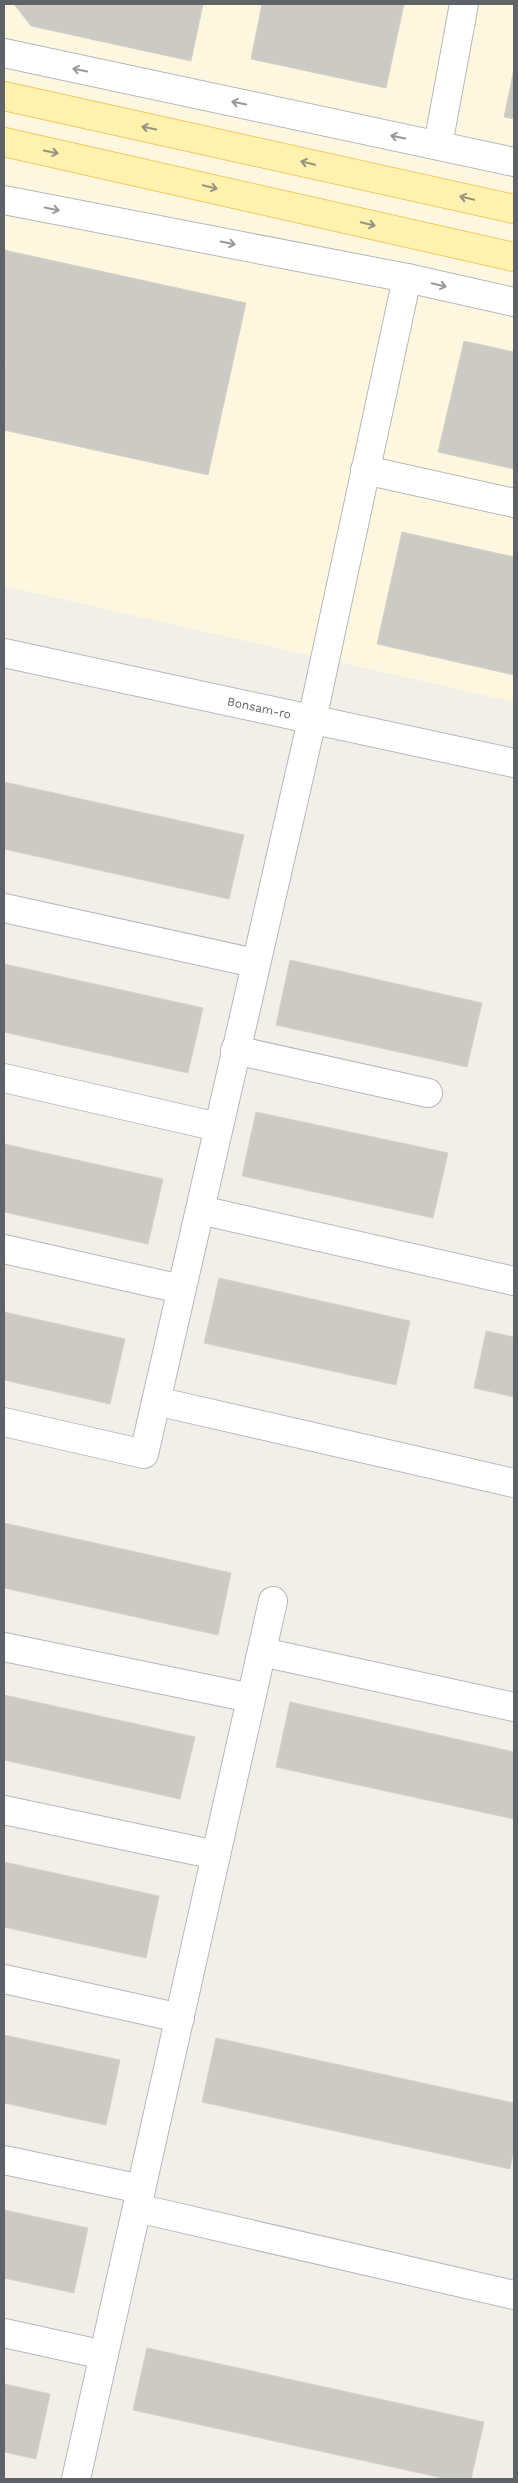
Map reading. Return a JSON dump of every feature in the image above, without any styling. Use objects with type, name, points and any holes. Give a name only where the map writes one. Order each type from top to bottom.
[{"type":"main road","points":[[4,96],[514,209]]},
{"type":"main road","points":[[4,142],[514,257]]},
{"type":"street","points":[[438,146],[464,4]]},
{"type":"street","points":[[4,53],[514,162]]},
{"type":"street","points":[[4,200],[407,278],[514,302]]},
{"type":"street","points":[[4,1422],[144,1454],[312,720],[407,278]]},
{"type":"street","points":[[365,470],[514,504]]},
{"type":"street","name":"Bonsam-ro","points":[[4,653],[514,763]]},
{"type":"street","points":[[4,908],[255,963]]},
{"type":"street","points":[[235,1050],[428,1093]]},
{"type":"street","points":[[4,1078],[218,1127]]},
{"type":"street","points":[[200,1210],[514,1281]]},
{"type":"street","points":[[4,1249],[182,1289]]},
{"type":"street","points":[[156,1401],[514,1483]]},
{"type":"street","points":[[76,2479],[273,1601]]},
{"type":"street","points":[[4,1646],[252,1698]]},
{"type":"street","points":[[262,1652],[514,1707]]},
{"type":"street","points":[[4,1810],[216,1855]]},
{"type":"street","points":[[4,1979],[180,2018]]},
{"type":"street","points":[[4,2160],[139,2199],[514,2295]]},
{"type":"street","points":[[4,2332],[104,2355]]},
{"type":"shaded area","points":[[4,4],[514,4],[514,702],[4,586]]},
{"type":"building","points":[[14,4],[203,4],[191,61],[31,26]]},
{"type":"building","points":[[262,4],[404,4],[386,88],[251,59]]},
{"type":"building","points":[[514,69],[514,119],[504,117]]},
{"type":"building","points":[[4,250],[246,303],[208,475],[4,430],[4,375],[6,362],[4,361]]},
{"type":"building","points":[[464,341],[514,352],[514,469],[438,452]]},
{"type":"building","points":[[402,532],[514,557],[514,675],[377,644]]},
{"type":"building","points":[[4,782],[244,835],[229,899],[4,849]]},
{"type":"building","points":[[290,960],[482,1003],[467,1067],[276,1025]]},
{"type":"building","points":[[4,964],[203,1008],[188,1073],[4,1032]]},
{"type":"building","points":[[256,1112],[448,1153],[433,1218],[242,1176]]},
{"type":"building","points":[[4,1144],[163,1179],[148,1244],[4,1212]]},
{"type":"building","points":[[219,1278],[410,1321],[396,1385],[204,1343]]},
{"type":"building","points":[[4,1312],[125,1339],[110,1404],[4,1380]]},
{"type":"building","points":[[486,1331],[514,1337],[514,1397],[474,1388]]},
{"type":"building","points":[[4,1523],[231,1573],[218,1635],[4,1588]]},
{"type":"building","points":[[4,1695],[195,1737],[180,1799],[4,1760]]},
{"type":"building","points":[[290,1702],[514,1752],[514,1819],[276,1767]]},
{"type":"building","points":[[4,1862],[159,1896],[146,1958],[4,1927]]},
{"type":"building","points":[[4,2035],[120,2060],[106,2125],[4,2103]]},
{"type":"building","points":[[216,2038],[514,2103],[514,2147],[510,2169],[202,2102]]},
{"type":"building","points":[[4,2210],[88,2228],[74,2293],[4,2278]]},
{"type":"building","points":[[147,2348],[484,2422],[471,2479],[447,2479],[133,2410]]},
{"type":"building","points":[[4,2384],[50,2394],[36,2459],[4,2452]]}]
